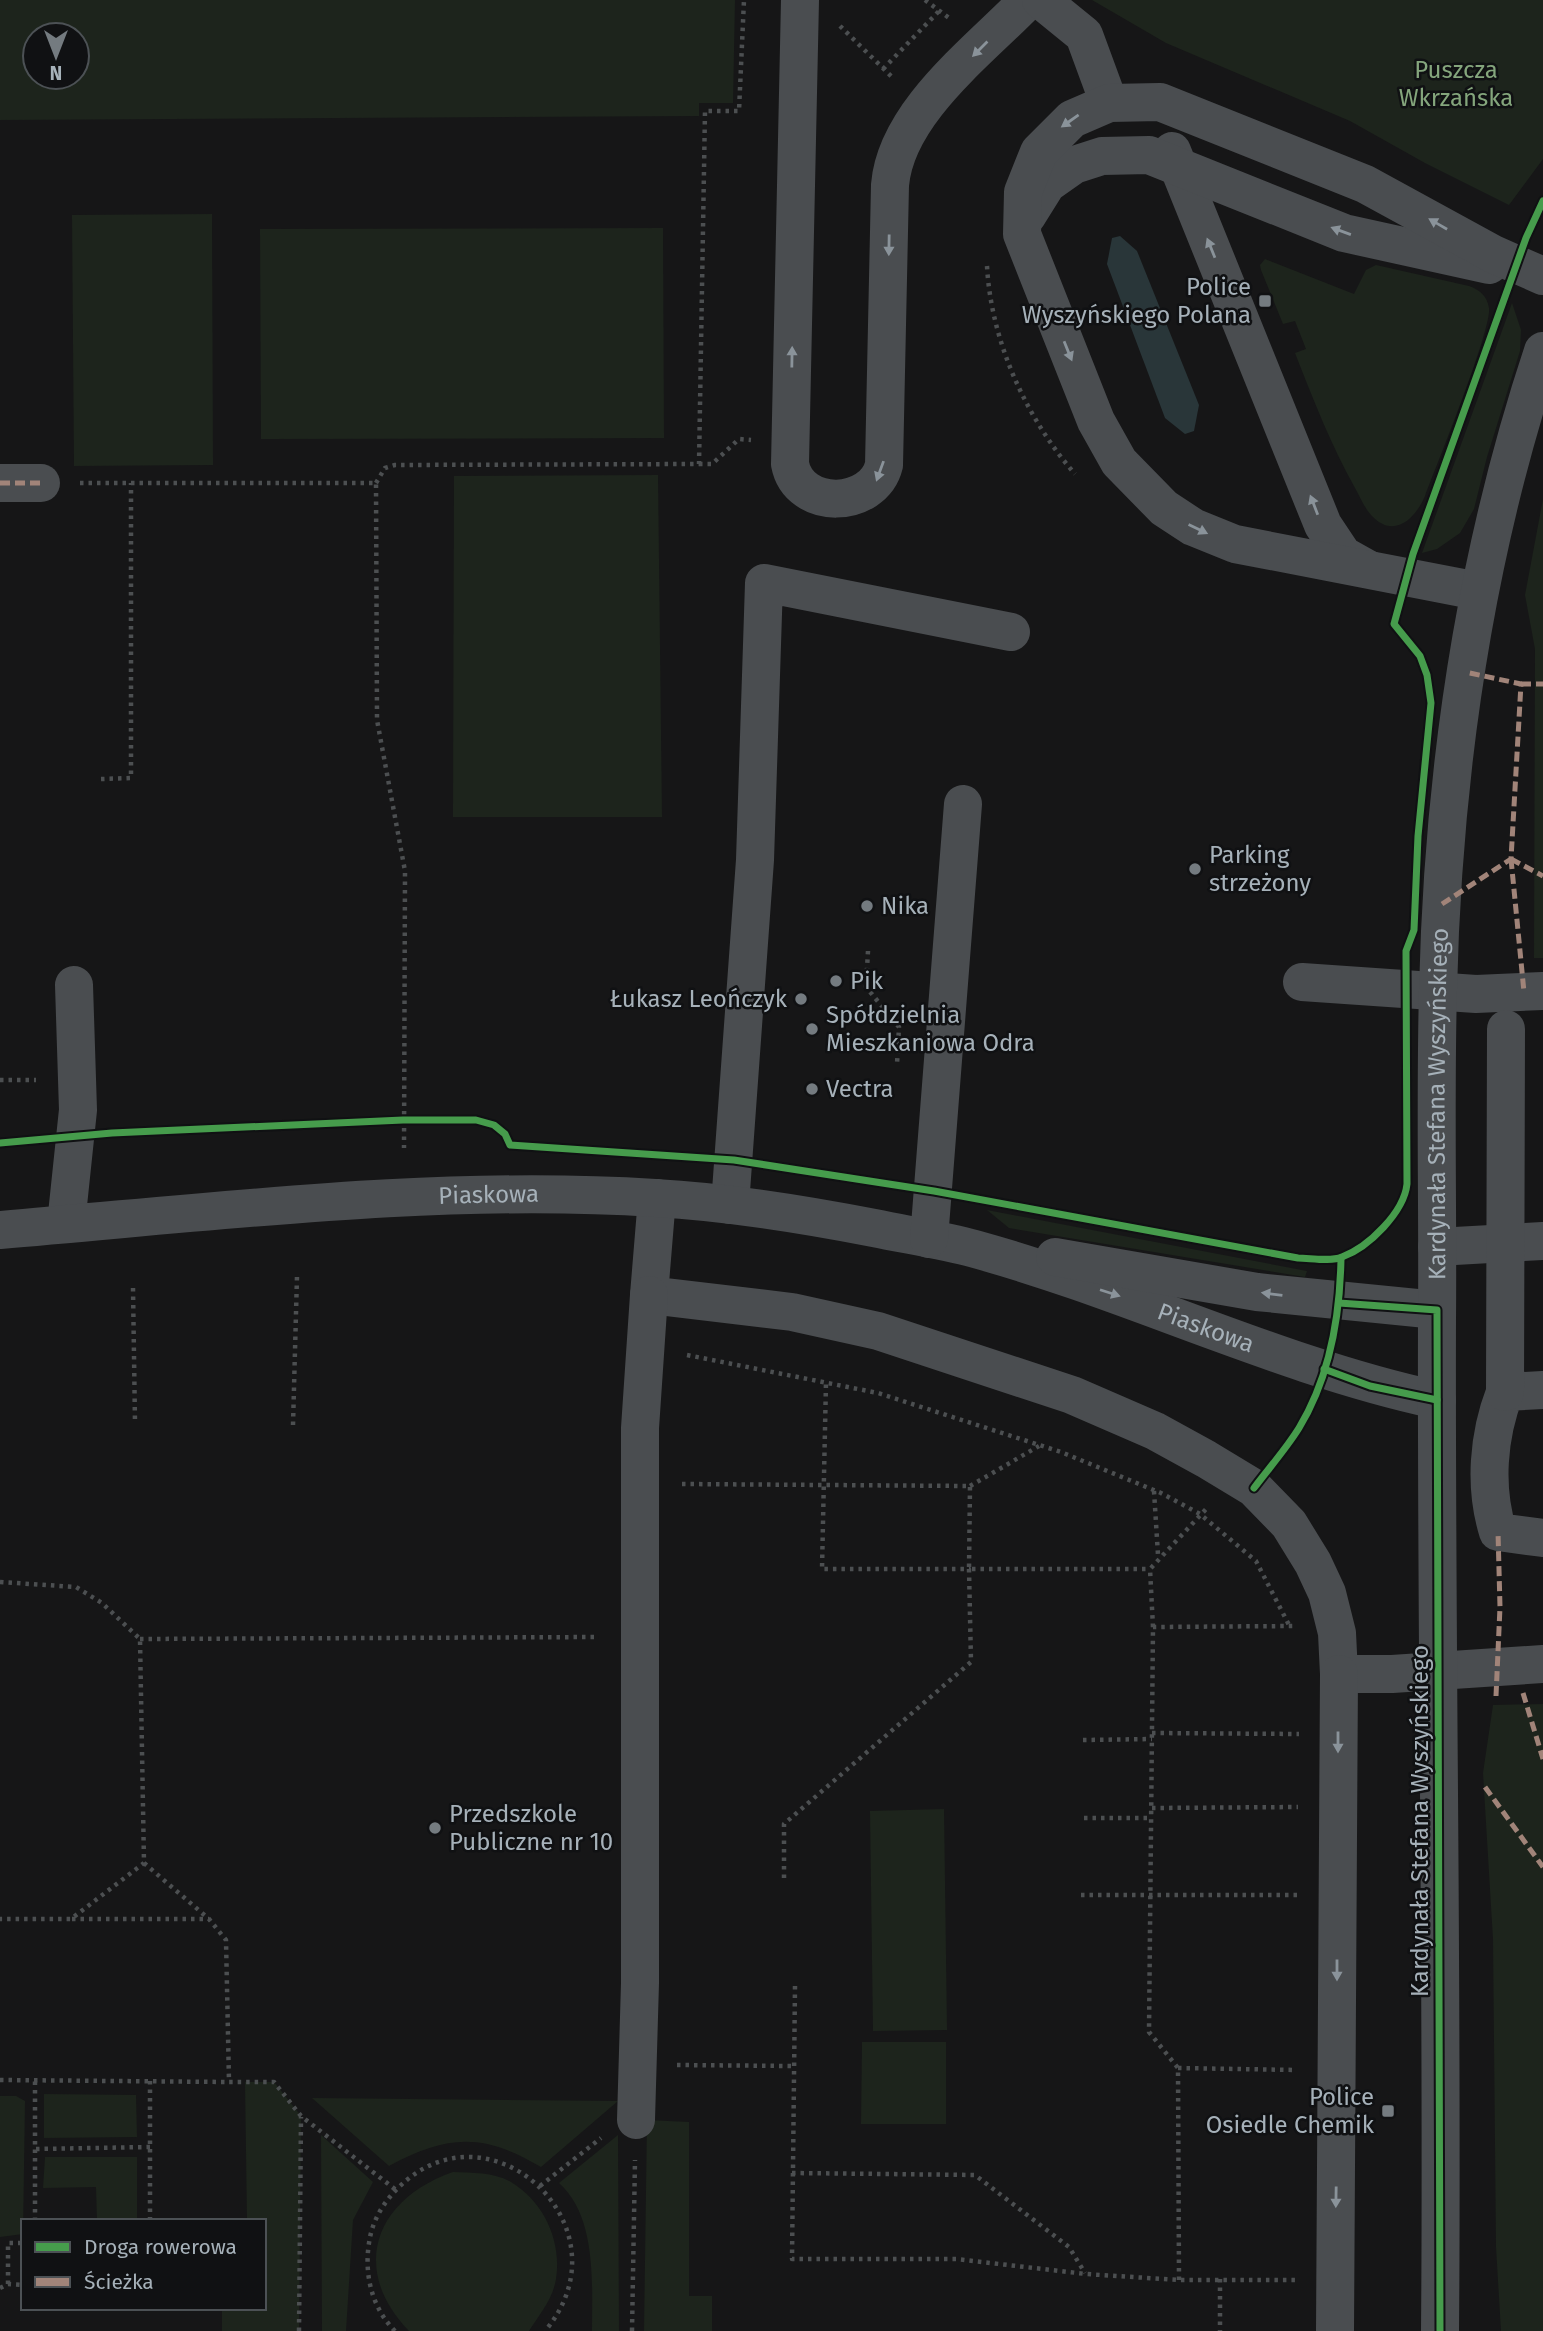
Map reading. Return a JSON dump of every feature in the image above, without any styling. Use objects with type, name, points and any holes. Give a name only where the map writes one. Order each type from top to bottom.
[{"type":"street","points":[[800,0],[790,464],[799,484],[815,495],[854,497],[873,486],[882,472],[891,180],[900,143],[923,107],[1028,0]]},
{"type":"street","points":[[1041,0],[1077,27],[1089,41],[1112,102]]},
{"type":"street","points":[[1112,102],[1135,103],[1153,114],[1160,123],[1322,526],[1343,555],[1373,571]]},
{"type":"street","points":[[1478,591],[1255,549],[1217,538],[1177,517],[1144,490],[1119,462],[1100,430],[1024,242],[1020,219],[1021,200],[1039,152],[1072,119],[1112,102],[1167,103],[1372,187],[1493,254],[1543,277]]},
{"type":"street","points":[[1024,242],[1025,222],[1036,197],[1053,178],[1074,166],[1102,156],[1128,153],[1155,156],[1345,233],[1543,277]]},
{"type":"street","name":"Kardynała Stefana Wyszyńskiego","points":[[1440,2331],[1438,990],[1455,744],[1478,591],[1512,447],[1543,351]]},
{"type":"street","points":[[0,483],[41,483]]},
{"type":"street","points":[[730,1205],[755,860],[764,583],[1011,632]]},
{"type":"street","points":[[929,1239],[963,804]]},
{"type":"street","points":[[1302,982],[1476,994],[1543,990]]},
{"type":"street","points":[[66,1224],[78,1110],[74,985]]},
{"type":"street","points":[[1506,1029],[1503,1242],[1505,1392],[1493,1425],[1490,1505],[1498,1532],[1543,1538]]},
{"type":"street","name":"Piaskowa","points":[[0,1230],[422,1197],[559,1194],[657,1198],[730,1205],[827,1219],[975,1249],[1166,1311],[1370,1386],[1437,1400]]},
{"type":"street","points":[[619,2128],[636,2064],[640,1983],[640,1484],[646,1345],[657,1198]]},
{"type":"street","points":[[1437,1247],[1543,1241]]},
{"type":"street","name":"Piaskowa","points":[[975,1249],[1080,1259],[1257,1292],[1437,1310]]},
{"type":"street","points":[[649,1295],[792,1312],[878,1331],[973,1360],[1072,1395],[1155,1431],[1238,1478],[1254,1488],[1289,1524],[1314,1563],[1327,1593],[1335,1626],[1339,1674],[1335,2331]]},
{"type":"street","points":[[1505,1392],[1543,1390]]},
{"type":"street","points":[[1339,1674],[1543,1664]]},
{"type":"path","points":[[699,464],[705,111],[739,111],[744,0]]},
{"type":"path","points":[[883,69],[939,11]]},
{"type":"path","points":[[838,23],[923,107]]},
{"type":"path","points":[[404,1148],[405,871],[377,720],[376,483],[385,468],[395,466],[712,464],[739,439]]},
{"type":"path","points":[[41,483],[376,483]]},
{"type":"path","points":[[101,779],[131,778],[131,483]]},
{"type":"path","points":[[868,950],[866,987],[899,1027],[897,1066]]},
{"type":"path","points":[[389,1121],[415,1120]]},
{"type":"path","points":[[293,1425],[297,1276]]},
{"type":"path","points":[[133,1288],[135,1423]]},
{"type":"path","points":[[646,1345],[878,1393],[1039,1446],[1154,1490],[1200,1514],[1256,1561],[1290,1626]]},
{"type":"path","points":[[826,1382],[822,1569],[1150,1569]]},
{"type":"path","points":[[640,1484],[970,1486],[1039,1446]]},
{"type":"path","points":[[1179,2280],[1178,2068],[1149,2032],[1153,1627],[1150,1569],[1158,1556],[1238,1478]]},
{"type":"path","points":[[784,1878],[784,1824],[971,1662],[970,1486]]},
{"type":"path","points":[[1154,1490],[1158,1556]]},
{"type":"path","points":[[0,1582],[76,1587],[102,1603],[140,1639],[639,1636]]},
{"type":"path","points":[[1153,1627],[1335,1626]]},
{"type":"path","points":[[140,1639],[144,1863],[209,1919],[226,1940],[229,2082]]},
{"type":"path","points":[[1083,1740],[1152,1736],[1338,1735]]},
{"type":"path","points":[[1152,1808],[1338,1807]]},
{"type":"path","points":[[1084,1818],[1151,1818]]},
{"type":"path","points":[[71,1919],[144,1863]]},
{"type":"path","points":[[1080,1895],[1338,1895]]},
{"type":"path","points":[[0,1920],[209,1919]]},
{"type":"path","points":[[794,1986],[792,2259],[956,2259],[1086,2274],[1179,2280],[1335,2280]]},
{"type":"path","points":[[636,2064],[792,2066]]},
{"type":"path","points":[[1178,2068],[1337,2071]]},
{"type":"path","points":[[0,2080],[274,2082],[301,2116],[396,2190]]},
{"type":"path","points":[[34,2219],[35,2080]]},
{"type":"path","points":[[150,2081],[150,2219]]},
{"type":"path","points":[[299,2331],[301,2116]]},
{"type":"path","points":[[540,2186],[619,2128]]},
{"type":"path","points":[[619,2128],[632,2331]]},
{"type":"path","points":[[36,2149],[150,2147]]},
{"type":"path","points":[[395,2331],[386,2322],[371,2294],[366,2262],[371,2229],[386,2200],[409,2177],[438,2163],[470,2158],[505,2164],[540,2186],[559,2209],[572,2243],[572,2278],[560,2312],[545,2331]]},
{"type":"path","points":[[792,2173],[975,2175],[1069,2247],[1086,2274]]},
{"type":"path","points":[[8,2284],[8,2243],[21,2243]]},
{"type":"path","points":[[1220,2279],[1220,2331]]},
{"type":"path","points":[[0,2288],[8,2284],[21,2285]]},
{"type":"green space","points":[[0,0],[735,0],[733,103],[699,103],[699,116],[0,120]]},
{"type":"green space","name":"Puszcza Wkrzańska","points":[[1092,0],[1543,0],[1543,159],[1509,205],[1425,163],[1350,121],[1166,43]]},
{"type":"green space","points":[[212,214],[213,465],[74,466],[72,215]]},
{"type":"green space","points":[[663,228],[664,438],[261,439],[260,229]]},
{"type":"green space","points":[[1265,259],[1354,294],[1366,270],[1376,265],[1469,286],[1487,300],[1488,321],[1462,399],[1425,496],[1416,511],[1404,523],[1389,526],[1372,516],[1346,472],[1295,353],[1306,349],[1295,321],[1283,324],[1261,270],[1260,265]]},
{"type":"green space","points":[[1512,303],[1521,330],[1520,351],[1474,509],[1460,533],[1437,549],[1422,553]]},
{"type":"green space","points":[[658,475],[662,817],[453,817],[454,476]]},
{"type":"green space","points":[[1543,499],[1543,958],[1534,958],[1535,649],[1525,595]]},
{"type":"green space","points":[[987,1210],[1307,1271],[1305,1277],[1009,1228]]},
{"type":"green space","points":[[1543,1704],[1543,2331],[1501,2331],[1496,2247],[1493,1939],[1483,1773],[1493,1705]]},
{"type":"green space","points":[[944,1809],[947,2030],[873,2031],[870,1811]]},
{"type":"green space","points":[[862,2042],[946,2042],[946,2124],[861,2124]]},
{"type":"green space","points":[[245,2082],[274,2082],[301,2116],[299,2331],[222,2331],[222,2310],[266,2310],[266,2219],[247,2219]]},
{"type":"green space","points":[[44,2094],[136,2095],[137,2137],[44,2138]]},
{"type":"green space","points":[[0,2096],[16,2096],[25,2101],[23,2219],[21,2219],[21,2234],[0,2237]]},
{"type":"green space","points":[[312,2098],[618,2101],[541,2167],[502,2148],[466,2142],[430,2148],[389,2166]]},
{"type":"green space","points":[[647,2120],[689,2122],[689,2296],[712,2296],[712,2331],[644,2331]]},
{"type":"green space","points":[[321,2135],[373,2182],[353,2220],[346,2331],[322,2331]]},
{"type":"green space","points":[[618,2135],[619,2331],[592,2331],[592,2272],[586,2232],[571,2197],[559,2183]]},
{"type":"green space","points":[[45,2157],[137,2157],[137,2219],[97,2219],[96,2187],[43,2188]]},
{"type":"green space","points":[[453,2172],[490,2175],[511,2182],[533,2200],[548,2224],[556,2251],[556,2279],[549,2300],[529,2331],[409,2331],[390,2307],[380,2284],[376,2261],[379,2238],[389,2218],[405,2200],[426,2184]]},
{"type":"shaded area","points":[[1120,236],[1137,251],[1199,405],[1194,431],[1185,434],[1165,418],[1107,264],[1112,238]]},
{"type":"marked path","points":[[0,483],[41,483]]},
{"type":"marked path","points":[[1442,904],[1511,859],[1521,684],[1465,672]]},
{"type":"marked path","points":[[1521,684],[1543,684]]},
{"type":"marked path","points":[[1511,859],[1524,992]]},
{"type":"marked path","points":[[1511,859],[1543,876]]},
{"type":"marked path","points":[[1496,1696],[1500,1607],[1498,1532]]},
{"type":"marked path","points":[[1523,1693],[1543,1759]]},
{"type":"marked path","points":[[1485,1787],[1543,1867]]},
{"type":"cycle path","points":[[0,1143],[112,1133],[403,1120],[476,1120],[494,1125],[505,1134],[510,1145],[734,1160],[934,1191],[1298,1258],[1332,1259],[1352,1252],[1384,1227],[1399,1206],[1407,1184],[1406,951],[1414,930],[1418,836],[1431,703],[1427,675],[1420,656],[1394,624],[1413,554],[1526,238],[1543,201]]},
{"type":"cycle path","points":[[1254,1488],[1299,1428],[1319,1388],[1335,1324],[1341,1258]]},
{"type":"cycle path","points":[[1339,1303],[1437,1310],[1440,2331]]},
{"type":"cycle path","points":[[1324,1369],[1370,1386],[1437,1400]]},
{"type":"place","name":"Police Wyszyńskiego Polana","points":[[1265,301]]},
{"type":"place","name":"Parking strzeżony","points":[[1195,869]]},
{"type":"place","name":"Nika","points":[[867,906]]},
{"type":"place","name":"Pik","points":[[836,981]]},
{"type":"place","name":"Łukasz Leończyk","points":[[801,999]]},
{"type":"place","name":"Spółdzielnia Mieszkaniowa Odra","points":[[812,1029]]},
{"type":"place","name":"Vectra","points":[[812,1089]]},
{"type":"place","name":"Przedszkole Publiczne nr 10","points":[[435,1828]]},
{"type":"place","name":"Police Osiedle Chemik","points":[[1388,2111]]}]
